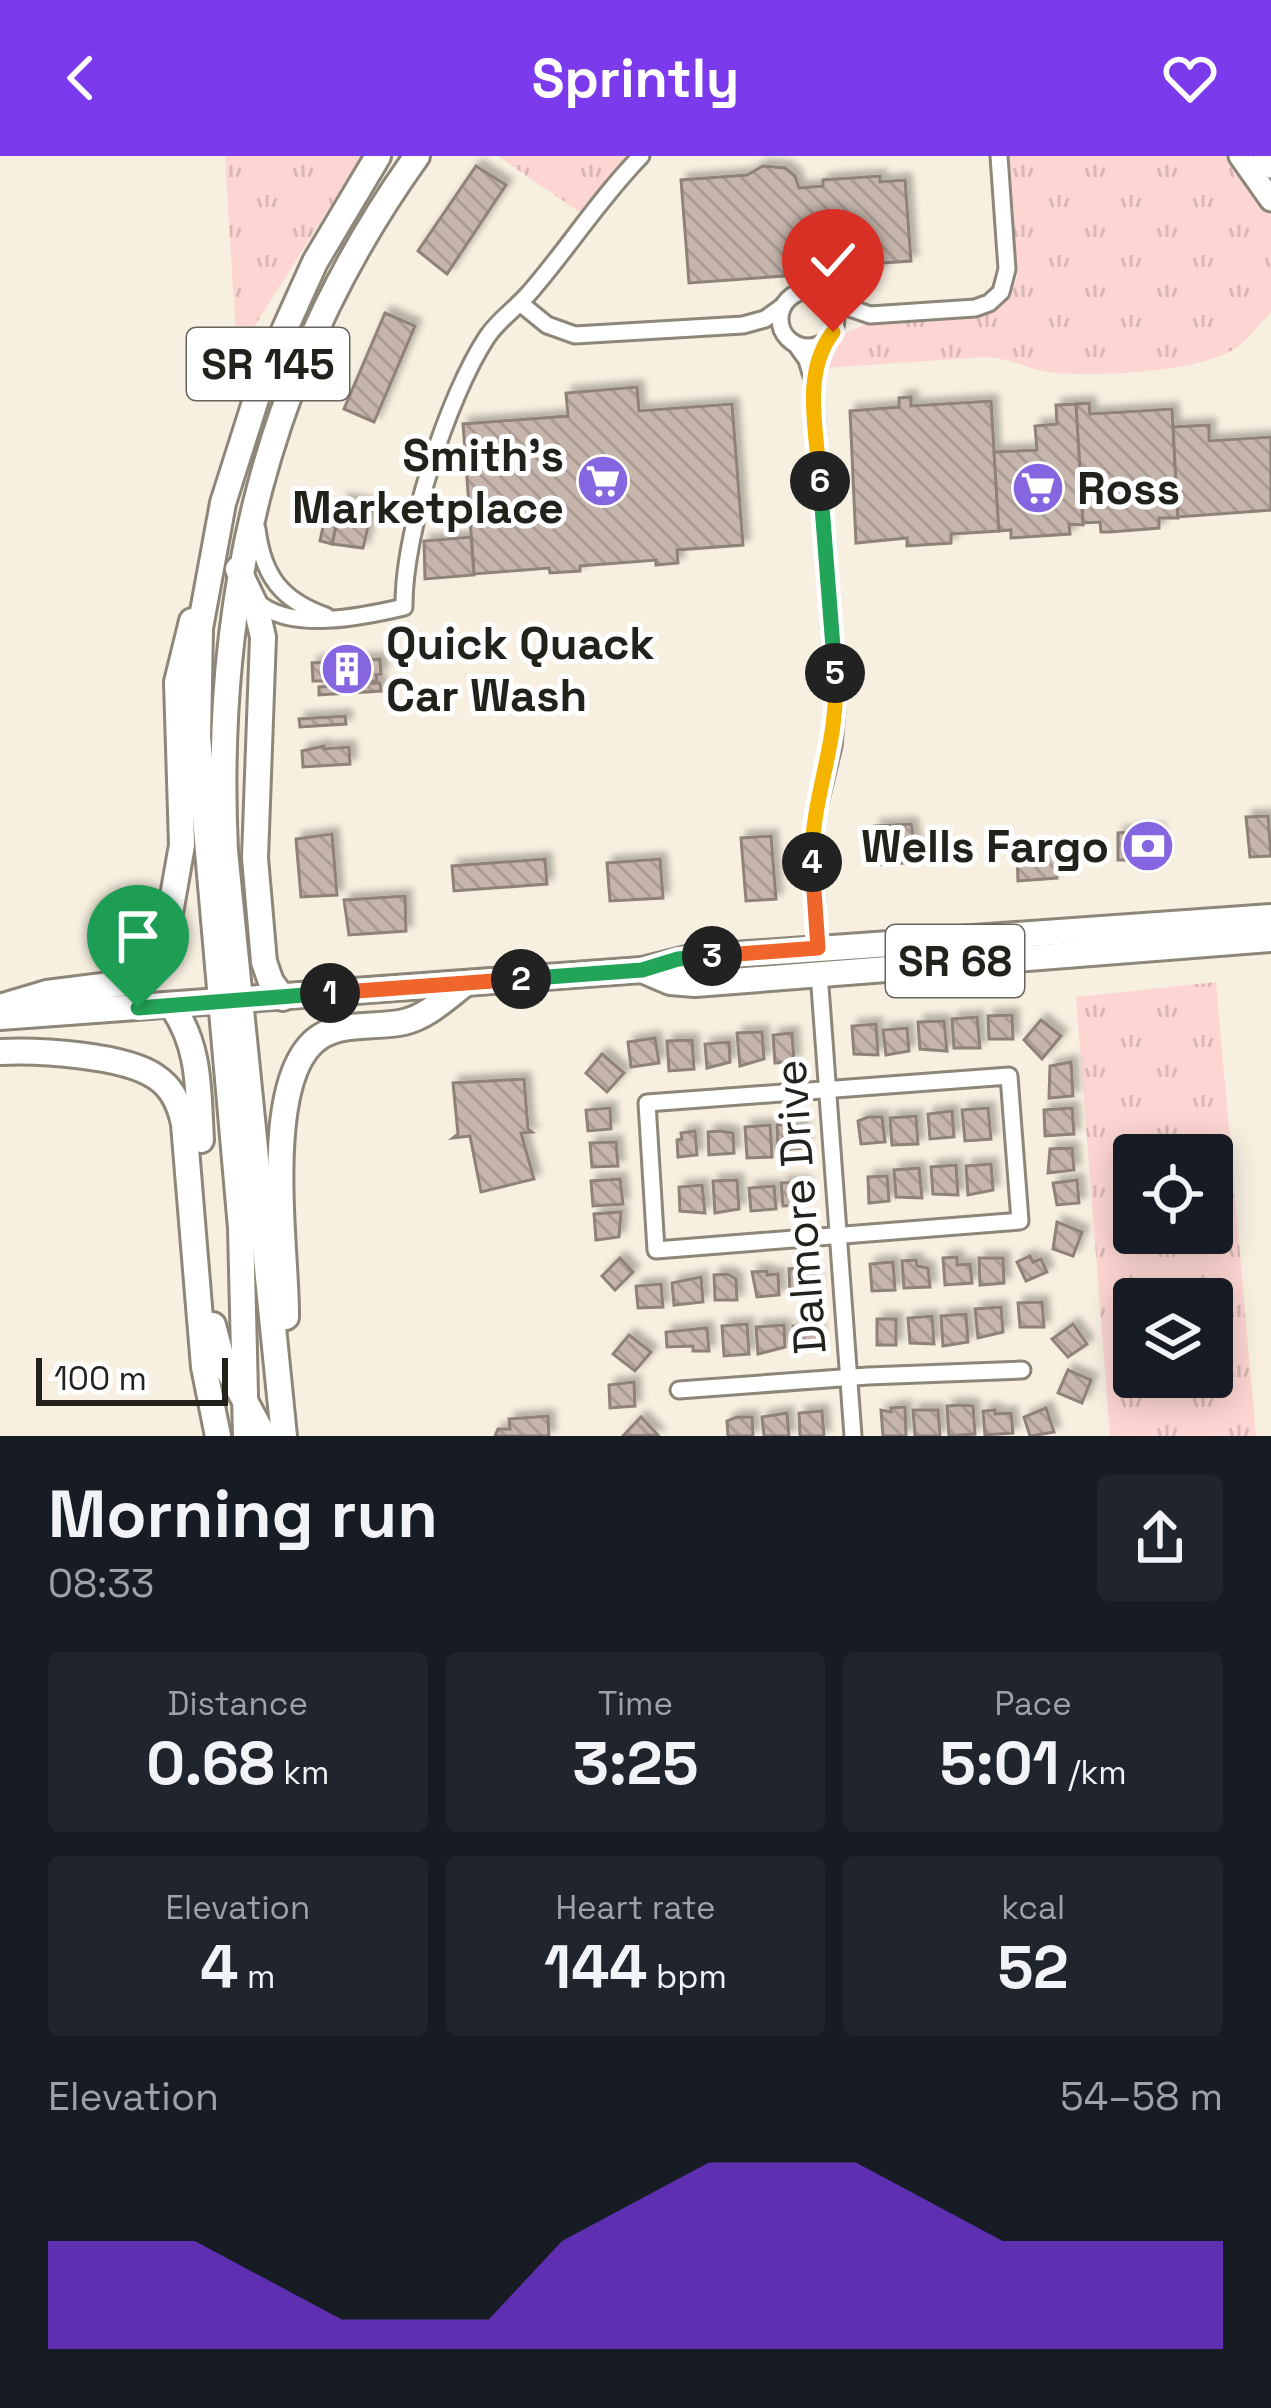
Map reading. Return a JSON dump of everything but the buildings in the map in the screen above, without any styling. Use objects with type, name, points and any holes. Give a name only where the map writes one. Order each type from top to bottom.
[{"type":"main road","name":"SR 145","points":[[284,1436],[198,737],[198,664],[205,591],[223,503],[250,413],[293,304],[378,156]]},
{"type":"main road","name":"SR 145","points":[[246,1436],[221,727],[227,649],[245,585],[255,505],[285,403],[359,245],[417,156]]},
{"type":"main road","points":[[1240,156],[1271,200]]},
{"type":"main road","points":[[1264,156],[1271,166]]},
{"type":"main road","points":[[283,998],[264,962],[255,858],[256,783],[271,621],[245,585],[233,542],[236,505],[315,262]]},
{"type":"main road","points":[[0,1007],[47,993],[126,983],[151,969],[163,953],[182,845],[178,668],[205,591]]},
{"type":"main road","points":[[225,851],[241,781],[249,652],[271,621]]},
{"type":"main road","name":"SR 68","points":[[0,1017],[642,970],[682,984],[818,961],[1271,917]]},
{"type":"main road","name":"SR 68","points":[[818,961],[1271,939]]},
{"type":"main road","points":[[280,1385],[286,1310],[280,1165],[297,1062],[325,1034],[410,1020],[432,1010],[466,983]]},
{"type":"main road","points":[[171,1005],[194,1047],[214,1335],[228,1373],[264,1436]]},
{"type":"main road","points":[[0,1052],[49,1052],[136,1067],[154,1075],[175,1096],[184,1124],[204,1367],[218,1436]]},
{"type":"street","points":[[271,621],[404,607],[411,550],[448,420],[485,340],[641,156]]},
{"type":"street","points":[[520,303],[547,325],[575,335],[743,325],[765,319],[805,291],[870,315],[975,308],[1001,292],[1007,269],[999,156]]},
{"type":"street","points":[[812,380],[816,358],[836,319],[830,302]]},
{"type":"street","points":[[783,306],[780,325],[807,360],[812,380]]},
{"type":"street","points":[[743,325],[767,329],[812,348],[870,315]]},
{"type":"street","name":"Dalmore Drive","points":[[812,380],[836,711],[830,761],[813,829],[818,961],[853,1436]]},
{"type":"street","points":[[255,505],[270,579],[294,602],[328,617]]},
{"type":"street","points":[[1009,1076],[1020,1221],[656,1250],[647,1103],[828,1090],[1009,1076]]},
{"type":"street","points":[[679,1390],[1022,1370]]},
{"type":"green space","points":[[225,156],[362,156],[237,354]]},
{"type":"green space","points":[[498,156],[628,156],[579,212]]},
{"type":"green space","points":[[1009,156],[1232,156],[1271,211],[1271,312],[1231,351],[1168,368],[1065,374],[984,357],[825,368],[830,346],[864,325],[906,316],[991,310],[1010,294],[1017,276]]},
{"type":"green space","points":[[1216,982],[1229,1134],[1113,1134],[1113,1254],[1233,1254],[1233,1175],[1256,1436],[1110,1436],[1076,997]]},
{"type":"place","name":"Smith's Marketplace","points":[[603,481]]},
{"type":"place","name":"Ross","points":[[1038,488]]},
{"type":"place","name":"Quick Quack Car Wash","points":[[347,669]]},
{"type":"place","name":"Wells Fargo","points":[[1148,846]]},
{"type":"route","points":[[138,1008],[642,970],[690,958],[818,948],[813,829],[830,761],[836,691],[812,380],[816,358],[833,332]]}]
